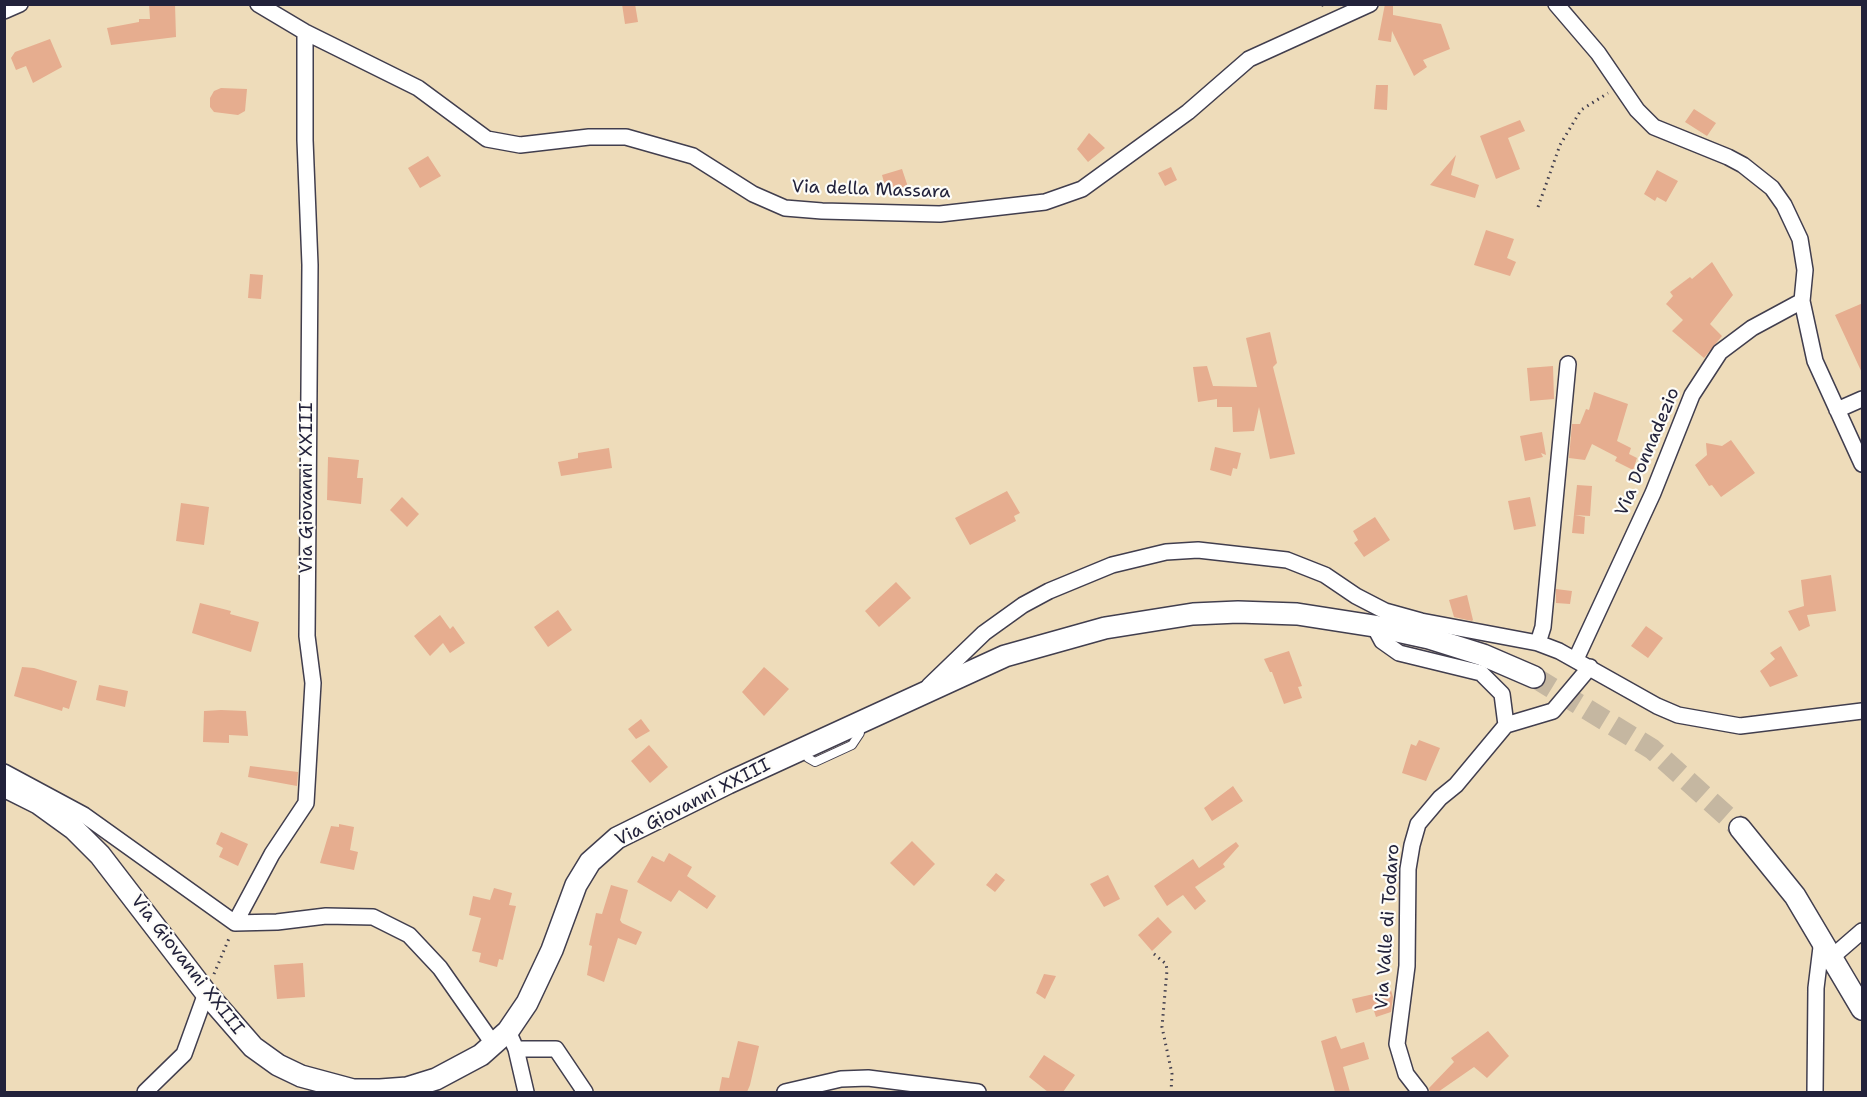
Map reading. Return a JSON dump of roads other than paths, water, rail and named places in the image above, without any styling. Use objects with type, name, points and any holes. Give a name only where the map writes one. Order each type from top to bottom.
[{"type":"main road","name":"Via Giovanni XXIII","points":[[4,786],[38,803],[74,829],[100,855],[206,993],[253,1047],[278,1065],[302,1077],[353,1090],[407,1088],[426,1082],[506,1042],[552,950],[576,885],[590,862],[603,849],[651,820],[923,692],[1005,656],[1072,635],[1193,614],[1238,612],[1297,614],[1374,626],[1429,638],[1483,655],[1534,677]]},
{"type":"main road","points":[[1740,828],[1795,897],[1863,1009]]},
{"type":"street","points":[[4,11],[20,4]]},
{"type":"street","name":"Via della Massara","points":[[258,4],[305,32],[418,88],[487,139],[520,145],[589,136],[626,137],[693,156],[753,194],[785,208],[822,212],[940,214],[1045,202],[1082,189],[1188,112],[1249,59],[1370,4]]},
{"type":"street","points":[[1556,4],[1598,53],[1637,110],[1654,127],[1728,157],[1772,188],[1792,218],[1800,239],[1805,270],[1802,301],[1815,361],[1863,464]]},
{"type":"street","name":"Via Giovanni XXIII","points":[[235,923],[272,854],[306,803],[314,683],[307,636],[310,265],[305,140],[305,32]]},
{"type":"street","name":"Via Donnadezio","points":[[1576,659],[1653,493],[1692,395],[1720,352],[1752,328],[1802,301]]},
{"type":"street","points":[[1538,644],[1544,627],[1568,364]]},
{"type":"street","points":[[1837,410],[1863,399]]},
{"type":"street","name":"Via Giovanni XXIII","points":[[923,692],[984,633],[1023,605],[1049,591],[1112,565],[1166,552],[1215,550],[1287,560],[1325,575],[1356,596],[1386,611],[1421,621],[1538,644],[1576,659],[1657,706],[1678,715],[1740,726],[1863,711]]},
{"type":"street","points":[[1374,626],[1382,641],[1399,653],[1481,673],[1502,694],[1506,725],[1553,711],[1590,667]]},
{"type":"street","name":"Via Valle di Todaro","points":[[1420,1092],[1406,1074],[1397,1044],[1407,966],[1408,869],[1412,845],[1418,824],[1468,772],[1506,725]]},
{"type":"street","points":[[4,772],[84,815],[235,923],[326,916],[373,917],[410,935],[506,1042],[526,1092]]},
{"type":"street","points":[[1815,1092],[1816,988],[1827,948],[1863,931]]},
{"type":"street","points":[[145,1092],[184,1054],[206,993]]},
{"type":"street","points":[[506,1042],[556,1049],[585,1092]]},
{"type":"street","points":[[785,1092],[842,1079],[868,1078],[978,1092]]},
{"type":"tunnel","points":[[1534,677],[1652,749],[1740,828]]}]
